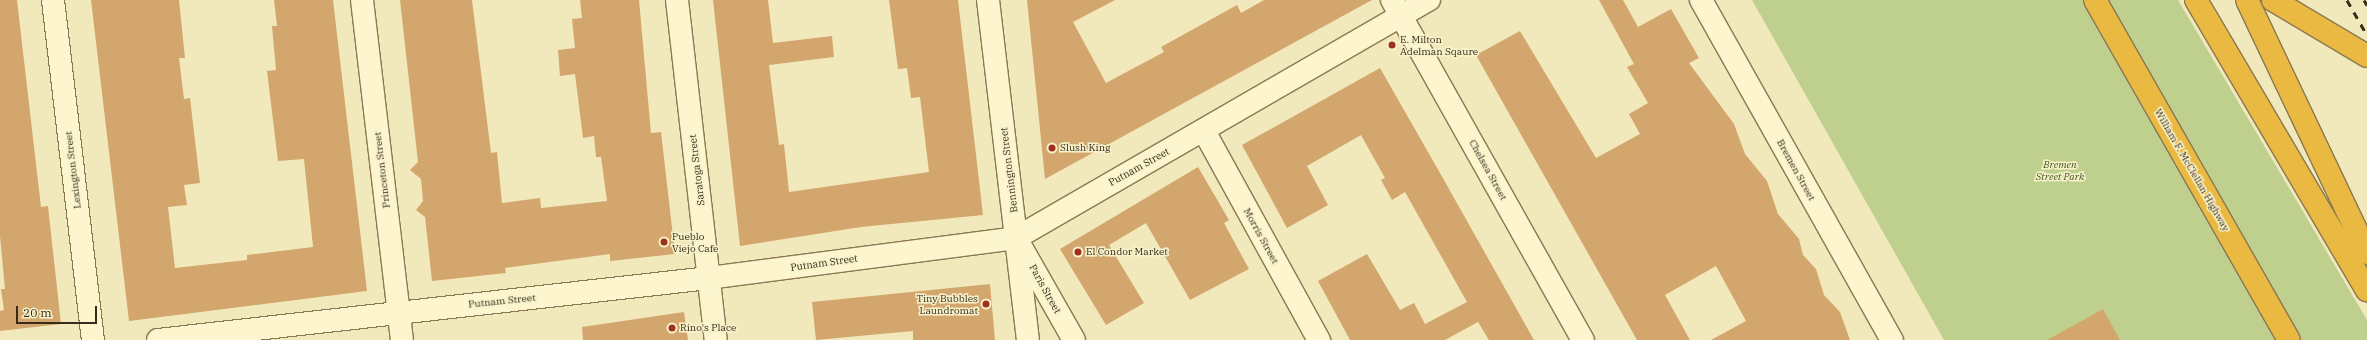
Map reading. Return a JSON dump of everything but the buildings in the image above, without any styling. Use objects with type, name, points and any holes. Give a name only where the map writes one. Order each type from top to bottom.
[{"type":"highway","name":"William F. McClellan Highway","points":[[2095,0],[2288,340]]},
{"type":"highway","points":[[2196,0],[2367,290]]},
{"type":"highway","points":[[2247,0],[2367,253]]},
{"type":"highway","points":[[2274,0],[2367,56]]},
{"type":"street","name":"Lexington Street","points":[[53,0],[93,340]]},
{"type":"street","name":"Princeton Street","points":[[362,0],[402,340]]},
{"type":"street","name":"Saratoga Street","points":[[677,0],[716,340]]},
{"type":"street","name":"Bennington Street","points":[[988,0],[1028,340]]},
{"type":"street","name":"Putnam Street","points":[[158,340],[709,278],[1016,238],[1204,131],[1397,8],[1429,0]]},
{"type":"street","name":"Bremen Street","points":[[1701,0],[1892,340]]},
{"type":"street","name":"Chelsea Street","points":[[1397,8],[1583,340]]},
{"type":"street","name":"Morris Street","points":[[1204,131],[1319,340]]},
{"type":"street","name":"Paris Street","points":[[1016,238],[1074,340]]},
{"type":"green space","name":"Bremen Street Park","points":[[1752,0],[2178,0],[2367,320],[2367,340],[1944,340]]},
{"type":"railway","points":[[2347,0],[2367,35]]},
{"type":"railway","points":[[2364,0],[2367,5]]},
{"type":"place","name":"E. Milton Adelman Sqaure","points":[[1392,45]]},
{"type":"place","name":"Slush King","points":[[1052,148]]},
{"type":"place","name":"Pueblo Viejo Cafe","points":[[664,242]]},
{"type":"place","name":"El Condor Market","points":[[1078,252]]},
{"type":"place","name":"Tiny Bubbles Laundromat","points":[[986,304]]},
{"type":"place","name":"Rino's Place","points":[[672,328]]}]
